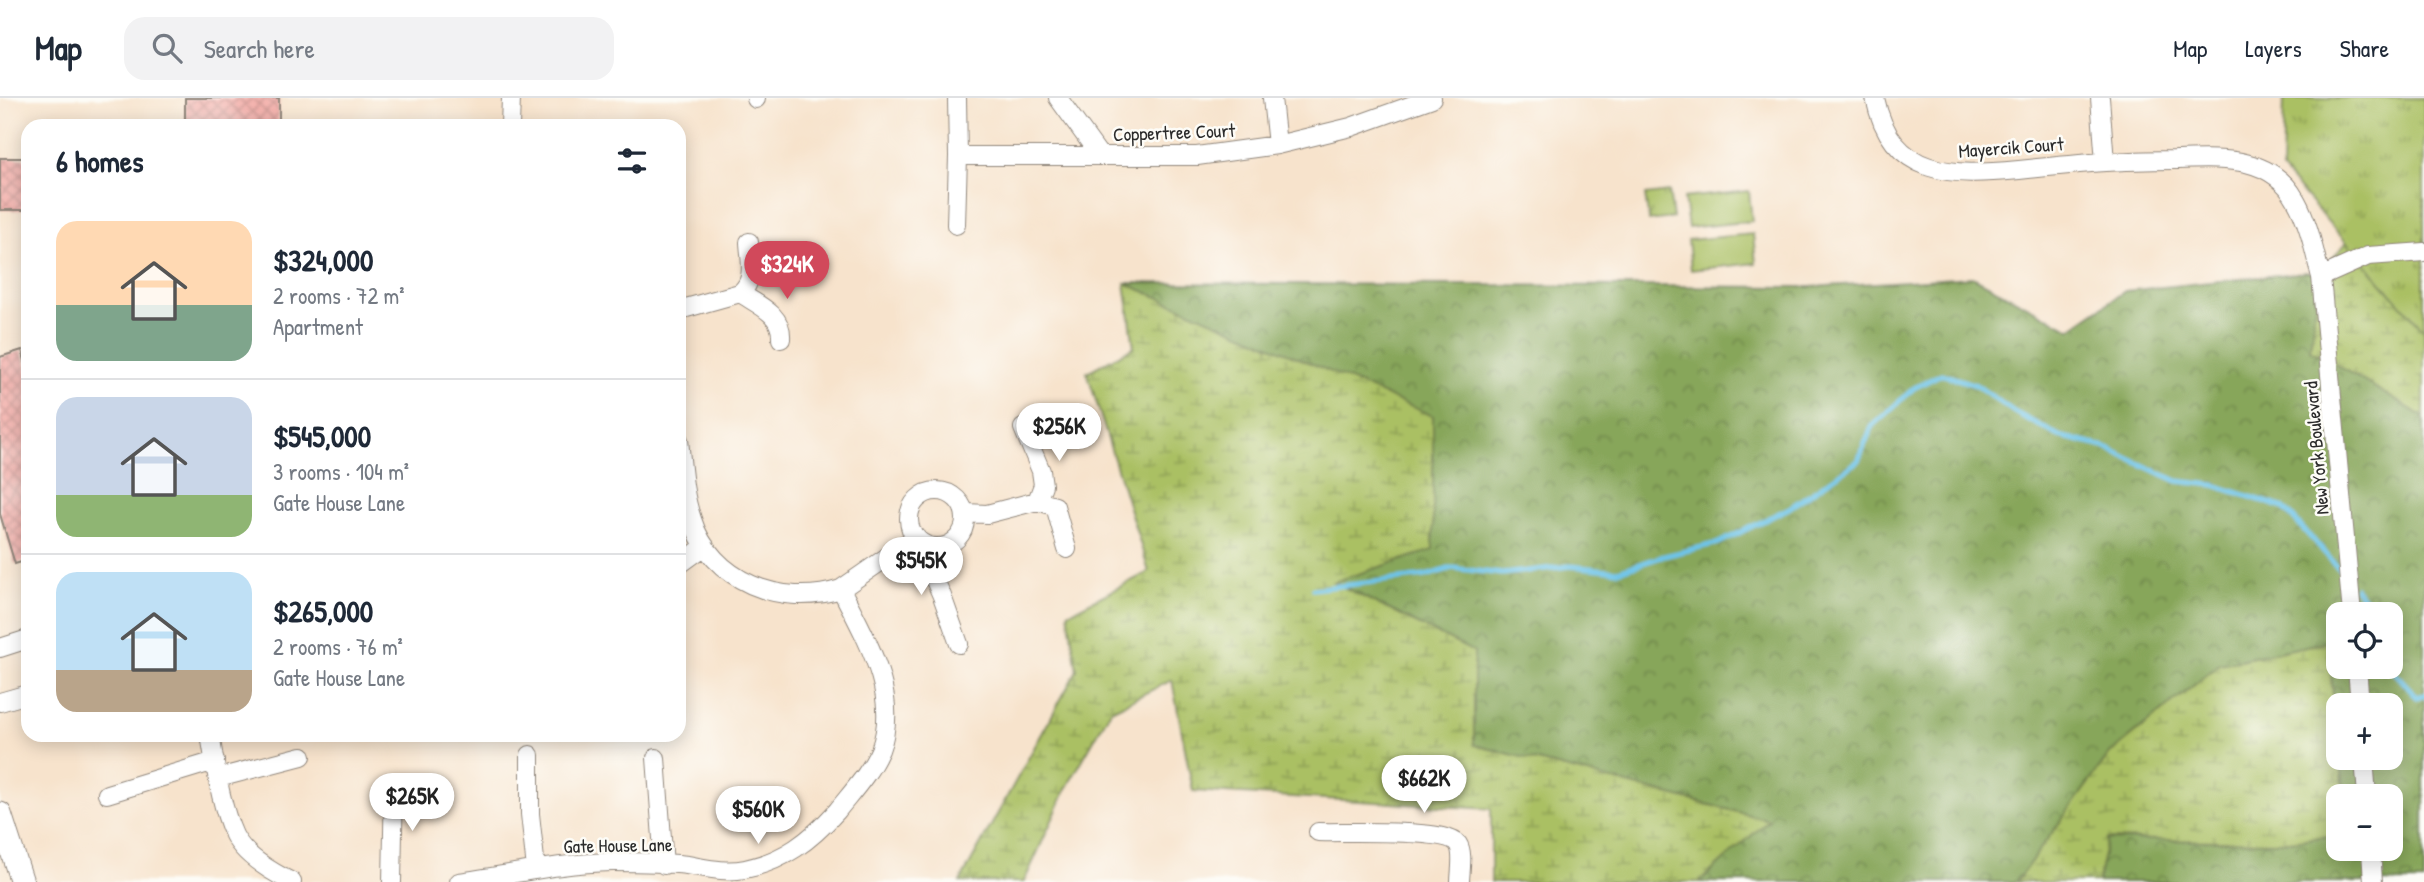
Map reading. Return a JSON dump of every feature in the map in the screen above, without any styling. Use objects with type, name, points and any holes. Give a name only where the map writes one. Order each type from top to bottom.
[{"type":"street","points":[[510,119],[511,98]]},
{"type":"street","points":[[956,225],[957,98]]},
{"type":"street","points":[[1058,98],[1100,156]]},
{"type":"street","points":[[1272,98],[1278,145]]},
{"type":"street","name":"Coppertree Court","points":[[958,156],[1197,156],[1278,145],[1352,127],[1432,98]]},
{"type":"street","name":"Mayercik Court","points":[[1875,98],[1882,122],[1892,139],[1905,153],[1943,172],[1968,174],[2105,162],[2228,158],[2259,166],[2280,180],[2295,198],[2308,226],[2321,277]]},
{"type":"street","points":[[2100,98],[2105,162]]},
{"type":"street","points":[[686,308],[740,293],[746,288],[751,278],[749,242]]},
{"type":"street","points":[[2321,277],[2368,256],[2424,251]]},
{"type":"street","name":"New York Boulevard","points":[[2321,277],[2351,602]]},
{"type":"street","points":[[740,293],[771,312],[782,329],[781,339]]},
{"type":"street","points":[[1023,428],[1041,471],[1043,485],[1037,501]]},
{"type":"street","points":[[916,537],[923,544],[932,547],[950,545],[963,531],[966,513],[962,505],[948,492],[929,491],[920,496],[910,511],[909,521],[916,537],[942,596],[959,644]]},
{"type":"street","points":[[686,496],[692,522],[705,546],[718,562],[737,578],[758,589],[781,595],[805,597],[841,590],[916,537]]},
{"type":"street","points":[[966,513],[987,514],[1037,501],[1055,506],[1067,549]]},
{"type":"street","points":[[686,560],[705,546]]},
{"type":"street","name":"Gate House Lane","points":[[459,882],[536,869],[611,862],[741,870],[780,858],[804,844],[859,785],[880,750],[886,718],[884,691],[872,649],[841,590]]},
{"type":"street","points":[[0,648],[21,641]]},
{"type":"street","points":[[0,702],[21,696]]},
{"type":"street","points":[[211,742],[223,806],[234,836],[255,858],[292,882]]},
{"type":"street","points":[[530,755],[530,814],[536,869]]},
{"type":"street","points":[[107,794],[216,769],[302,756]]},
{"type":"street","points":[[656,758],[664,864]]},
{"type":"street","points":[[392,882],[394,783]]},
{"type":"street","points":[[0,814],[22,882]]},
{"type":"street","points":[[1318,832],[1430,834],[1451,839],[1458,844],[1461,851],[1460,882]]},
{"type":"street","points":[[2372,861],[2373,882]]},
{"type":"green space","points":[[2284,98],[2424,98],[2424,330],[2282,170]]},
{"type":"green space","points":[[2424,98],[2424,417],[2310,349],[2319,274],[2370,215]]},
{"type":"green space","points":[[1749,191],[1752,221],[1688,228],[1684,198]]},
{"type":"green space","points":[[1669,192],[1673,218],[1649,221],[1645,195]]},
{"type":"green space","points":[[1753,234],[1756,263],[1691,270],[1688,240]]},
{"type":"green space","points":[[2308,272],[2319,274],[2310,349],[2424,417],[2424,882],[2098,882],[2107,839],[2281,842],[2326,836],[2326,861],[2403,861],[2403,784],[2343,784],[2342,770],[2403,770],[2403,693],[2333,693],[2331,679],[2403,679],[2403,602],[2326,602],[2326,642],[2220,664],[2110,754],[2016,882],[1699,882],[1768,820],[1474,745],[1474,652],[1332,581],[1126,283],[1810,287],[1973,277],[2070,329],[2125,291]]},
{"type":"green space","points":[[1125,283],[1433,416],[1433,550],[1333,582],[1474,652],[1474,745],[1769,820],[1699,882],[1491,882],[1491,809],[1193,791],[1172,680],[1111,710],[1067,787],[1024,882],[960,882],[1077,670],[1068,613],[1149,572],[1087,372],[1134,347]]},
{"type":"green space","points":[[2326,642],[2326,679],[2331,679],[2333,693],[2326,693],[2326,770],[2342,770],[2343,784],[2326,784],[2326,836],[2281,842],[2107,839],[2098,882],[2016,882],[2110,754],[2220,664]]},
{"type":"building","points":[[185,98],[279,98],[279,119],[185,119]]},
{"type":"building","points":[[0,158],[21,158],[21,210],[0,210]]},
{"type":"building","points":[[21,350],[21,562],[15,564],[0,514],[0,357]]},
{"type":"waterway","points":[[1313,589],[1426,576],[1452,568],[1502,574],[1570,566],[1618,571],[1664,556],[1719,543],[1789,508],[1858,461],[1872,426],[1914,388],[1941,374],[1976,385],[2014,412],[2059,436],[2104,447],[2177,481],[2214,485],[2284,508],[2342,572]]},
{"type":"waterway","points":[[2355,588],[2368,602]]},
{"type":"waterway","points":[[2401,679],[2417,697],[2424,695]]}]
